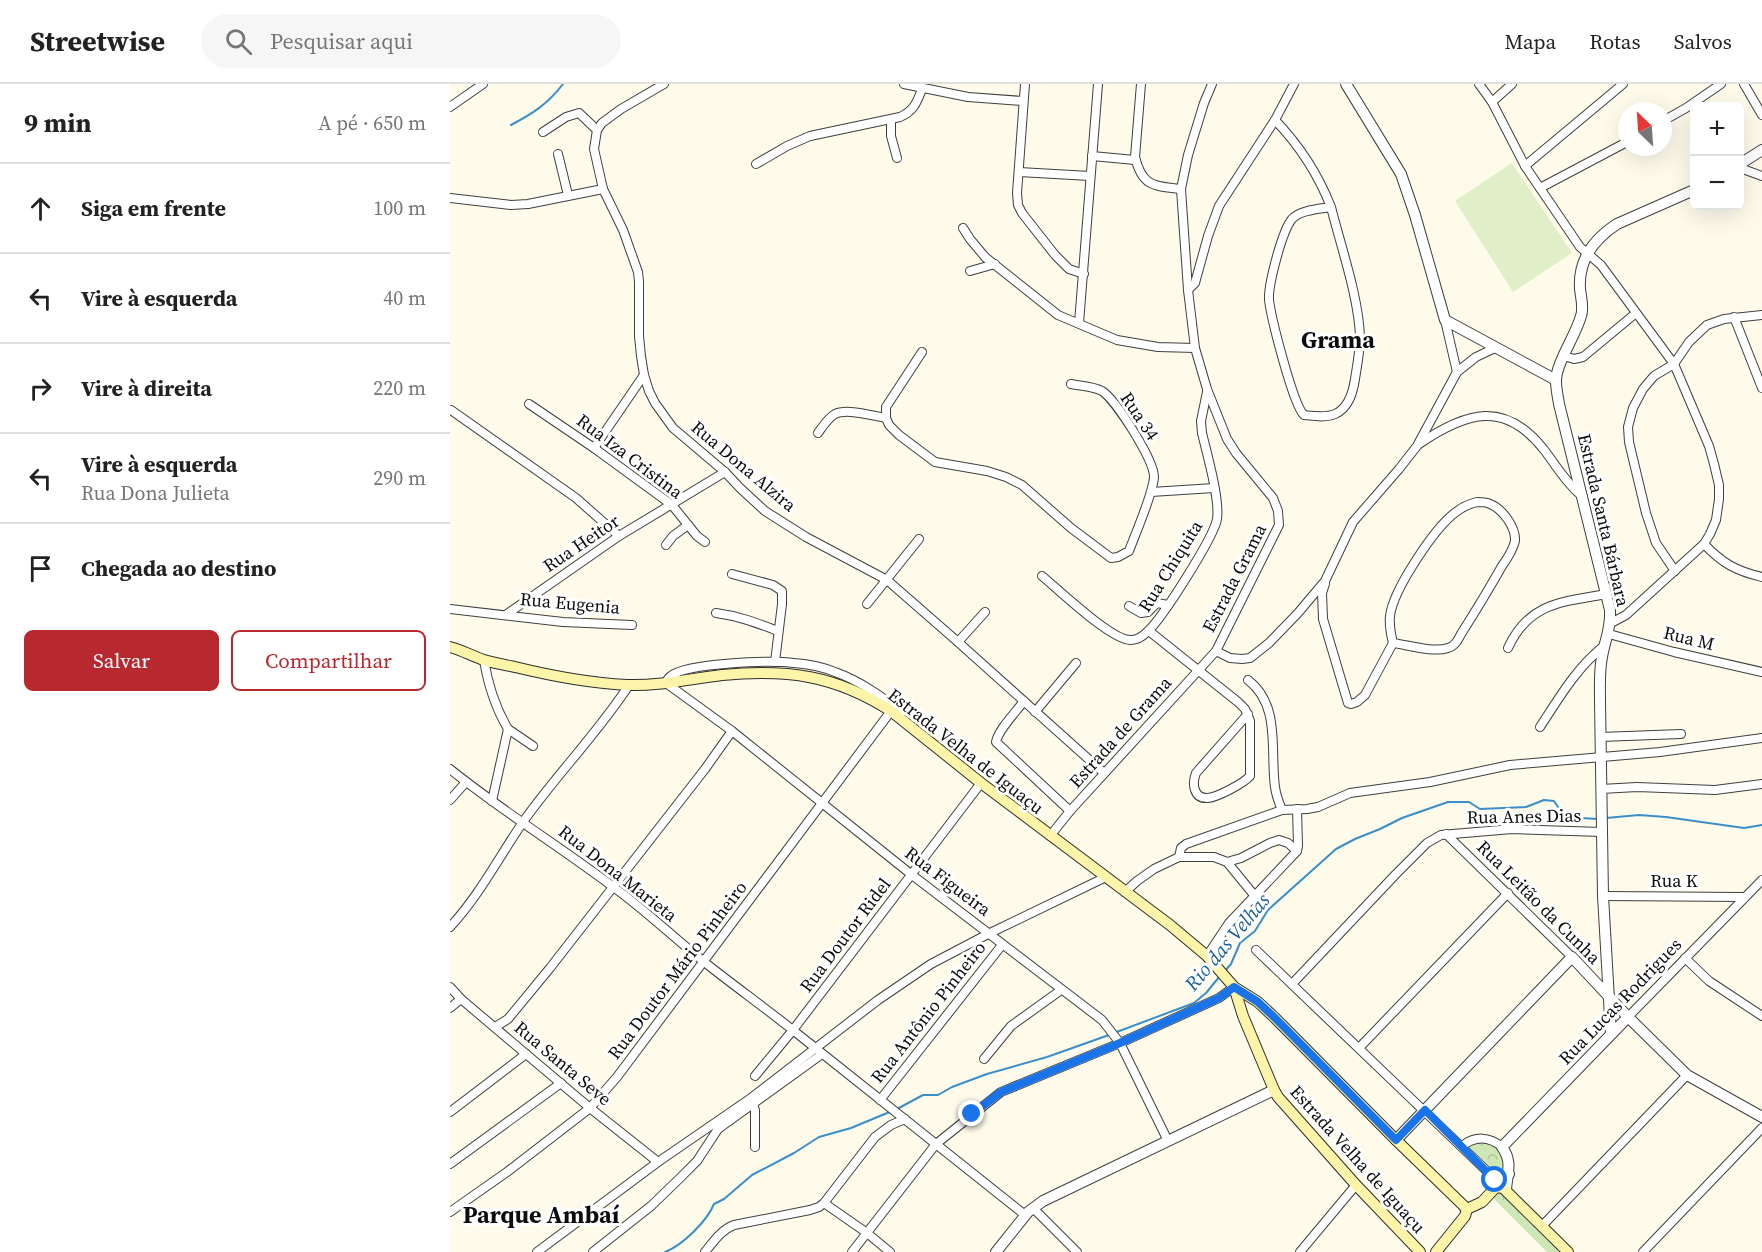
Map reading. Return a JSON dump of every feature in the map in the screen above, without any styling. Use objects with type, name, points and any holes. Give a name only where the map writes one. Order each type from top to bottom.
[{"type":"main road","name":"Estrada Velha de Iguaçu","points":[[450,647],[484,660],[572,679],[629,685],[774,672],[804,676],[838,683],[897,711],[981,783],[1170,925],[1216,965],[1231,984],[1274,1090],[1288,1110],[1420,1252]]},
{"type":"main road","name":"Estrada Velha de Iguaçu","points":[[1231,984],[1258,1002],[1275,1018],[1467,1209]]},
{"type":"main road","points":[[1243,1016],[1247,1005],[1258,1002]]},
{"type":"main road","points":[[1436,1252],[1465,1216],[1467,1209],[1482,1202],[1498,1184],[1569,1252]]},
{"type":"street","points":[[450,107],[483,84]]},
{"type":"street","points":[[543,132],[566,117],[579,113],[597,130],[610,116],[664,84]]},
{"type":"street","points":[[904,84],[968,97],[1023,101]]},
{"type":"street","points":[[1025,84],[1018,205],[1055,255],[1069,269],[1084,274]]},
{"type":"street","points":[[1079,323],[1098,84]]},
{"type":"street","points":[[1141,84],[1136,160],[1141,177],[1149,183],[1180,189]]},
{"type":"street","name":"Estrada Grama","points":[[1212,84],[1188,155],[1180,189],[1195,348],[1207,389],[1227,439],[1273,498],[1280,519],[1275,536],[1215,651]]},
{"type":"street","points":[[1188,290],[1195,283],[1219,206],[1275,120],[1294,84]]},
{"type":"street","points":[[1346,84],[1401,174],[1445,320],[1457,372]]},
{"type":"street","points":[[1479,84],[1492,102],[1525,166],[1580,247],[1601,265],[1674,364],[1709,446],[1719,485],[1716,520],[1704,544],[1610,629]]},
{"type":"street","points":[[1492,102],[1512,84]]},
{"type":"street","points":[[1525,166],[1613,87],[1623,84]]},
{"type":"street","points":[[1672,116],[1721,84]]},
{"type":"street","points":[[1744,84],[1762,115]]},
{"type":"street","points":[[756,164],[810,136],[891,120],[909,113],[914,108],[922,89]]},
{"type":"street","points":[[891,120],[891,136],[897,158]]},
{"type":"street","points":[[1275,120],[1293,139],[1320,179],[1331,207],[1359,320],[1360,340],[1350,398],[1340,411],[1334,414],[1304,415],[1297,405],[1281,350],[1269,300],[1270,286],[1280,247],[1293,217],[1331,207]]},
{"type":"street","name":"Rua Dona Alzira","points":[[597,130],[594,149],[603,189],[623,230],[638,272],[639,336],[644,375],[655,404],[673,428],[725,472],[765,511],[806,537],[887,580],[1104,773]]},
{"type":"street","points":[[1540,188],[1618,147]]},
{"type":"street","points":[[1744,163],[1762,150]]},
{"type":"street","points":[[558,154],[568,195]]},
{"type":"street","points":[[1092,156],[1136,160]]},
{"type":"street","points":[[1744,168],[1762,176]]},
{"type":"street","points":[[1019,172],[1090,176]]},
{"type":"street","points":[[450,198],[511,205],[543,202],[603,189]]},
{"type":"street","name":"Estrada Santa Bárbara","points":[[1611,1035],[1603,896],[1600,737],[1600,671],[1604,646],[1610,629],[1607,594],[1559,404],[1556,380],[1582,313],[1580,276],[1584,259],[1588,253],[1607,231],[1617,224],[1690,192]]},
{"type":"street","points":[[963,228],[979,250],[1058,315],[1117,340],[1158,347],[1195,348]]},
{"type":"street","points":[[970,271],[995,264]]},
{"type":"street","points":[[1564,356],[1583,357],[1636,313]]},
{"type":"street","points":[[1675,571],[1656,543],[1646,513],[1629,442],[1628,427],[1633,408],[1643,389],[1654,376],[1674,364],[1689,342],[1707,325],[1734,317],[1762,315]]},
{"type":"street","points":[[1734,317],[1762,388]]},
{"type":"street","points":[[1445,320],[1556,380]]},
{"type":"street","points":[[1393,643],[1434,649],[1446,649],[1455,644],[1515,541],[1510,524],[1502,512],[1490,504],[1477,502],[1465,505],[1442,525],[1412,568],[1394,600],[1390,615],[1393,643],[1365,695],[1351,704],[1348,703],[1323,619],[1322,593],[1325,581],[1353,522],[1417,446],[1457,372],[1476,357],[1495,348]]},
{"type":"street","points":[[818,433],[834,415],[841,412],[885,418],[886,407],[922,352]]},
{"type":"street","points":[[594,448],[644,375]]},
{"type":"street","name":"Rua 34","points":[[885,418],[899,435],[934,462],[987,471],[1022,485],[1071,528],[1111,558],[1118,557],[1129,551],[1151,492],[1154,477],[1150,462],[1132,429],[1104,392],[1071,384]]},
{"type":"street","name":"Rua Chiquita","points":[[1042,576],[1116,635],[1134,640],[1149,631],[1168,605],[1215,527],[1217,507],[1201,421],[1207,389]]},
{"type":"street","name":"Rua Iza Cristina","points":[[530,404],[672,505],[697,536],[705,542]]},
{"type":"street","points":[[451,410],[576,498],[619,536]]},
{"type":"street","points":[[1417,446],[1463,419],[1495,416],[1517,424],[1530,433],[1571,487],[1583,497]]},
{"type":"street","name":"Rua Heitor","points":[[507,614],[619,536],[725,472]]},
{"type":"street","points":[[1151,492],[1214,488]]},
{"type":"street","points":[[666,545],[673,536],[688,525]]},
{"type":"street","points":[[867,604],[919,539]]},
{"type":"street","points":[[1704,544],[1729,566],[1762,577]]},
{"type":"street","points":[[732,574],[773,585],[781,589],[783,593],[775,662]]},
{"type":"street","points":[[1215,651],[1230,658],[1242,660],[1258,653],[1298,613],[1325,581]]},
{"type":"street","points":[[1508,648],[1515,632],[1540,610],[1553,605],[1607,594]]},
{"type":"street","points":[[1129,606],[1142,613],[1148,612],[1157,603],[1168,605]]},
{"type":"street","points":[[450,609],[507,614]]},
{"type":"street","points":[[958,642],[984,612]]},
{"type":"street","name":"Rua Eugenia","points":[[507,614],[563,622],[632,625]]},
{"type":"street","points":[[716,614],[734,615],[778,631]]},
{"type":"street","name":"Rua M","points":[[1610,629],[1707,660],[1762,672]]},
{"type":"street","points":[[1149,631],[1238,702],[1248,714],[1251,732],[1250,776],[1244,783],[1210,798],[1203,798],[1195,791],[1193,784],[1196,773],[1248,714]]},
{"type":"street","points":[[1540,727],[1569,683],[1593,654],[1604,646]]},
{"type":"street","name":"Estrada de Grama","points":[[1050,836],[1215,651]]},
{"type":"street","points":[[484,660],[490,692],[508,729],[532,746]]},
{"type":"street","points":[[666,683],[669,676],[678,671],[741,662],[795,663],[834,671],[869,687],[897,711]]},
{"type":"street","points":[[1035,712],[1076,663]]},
{"type":"street","points":[[1248,680],[1258,688],[1267,706],[1271,723],[1275,789],[1282,810]]},
{"type":"street","name":"Rua Figueira","points":[[666,683],[732,731],[912,875],[990,933],[1002,945],[1094,1013],[1119,1042],[1168,1141]]},
{"type":"street","points":[[450,927],[479,889],[523,822],[620,700],[629,685]]},
{"type":"street","points":[[1024,701],[999,733],[996,742],[1070,811]]},
{"type":"street","name":"Rua Doutor Mário Pinheiro","points":[[450,1212],[507,1172],[590,1108],[632,1059],[822,803],[897,711]]},
{"type":"street","points":[[492,801],[508,729]]},
{"type":"street","points":[[495,1028],[508,1019],[614,887],[732,731]]},
{"type":"street","points":[[1600,737],[1681,734]]},
{"type":"street","points":[[1179,857],[1181,848],[1186,844],[1282,810],[1318,807],[1350,793],[1430,782],[1510,765],[1660,752],[1762,738]]},
{"type":"street","name":"Rua Dona Marieta","points":[[450,769],[614,887],[704,962],[936,1144],[1029,1211],[1077,1252]]},
{"type":"street","points":[[450,800],[466,782]]},
{"type":"street","name":"Rua Doutor Ridel","points":[[754,1076],[793,1030],[981,783]]},
{"type":"street","points":[[1601,789],[1637,787],[1715,790],[1762,784]]},
{"type":"street","points":[[1207,956],[1229,922],[1297,851],[1297,810]]},
{"type":"street","name":"Rua Anes Dias","points":[[1446,834],[1512,829],[1602,830]]},
{"type":"street","points":[[1292,984],[1427,843],[1446,834]]},
{"type":"street","name":"Rua Leitão da Cunha","points":[[1446,834],[1508,893],[1687,1075],[1762,1117]]},
{"type":"street","points":[[1227,862],[1279,840],[1288,843],[1297,851]]},
{"type":"street","points":[[1125,892],[1154,869],[1179,857],[1214,857],[1227,862],[1254,895]]},
{"type":"street","points":[[593,1252],[651,1206],[680,1179],[697,1161],[718,1129],[815,1048],[878,1000],[932,964],[990,933],[1106,878]]},
{"type":"street","name":"Rua Lucas Rodrigues","points":[[1502,1147],[1762,880]]},
{"type":"street","points":[[1359,1048],[1508,893]]},
{"type":"street","name":"Rua K","points":[[1603,896],[1744,897]]},
{"type":"street","name":"Rua Antônio Pinheiro","points":[[882,1101],[1002,945]]},
{"type":"street","points":[[1257,950],[1425,1110],[1498,1184],[1509,1174],[1509,1158],[1502,1147],[1494,1141],[1485,1138],[1474,1139],[1462,1146]]},
{"type":"street","points":[[1396,1140],[1572,957]]},
{"type":"street","points":[[1685,958],[1709,981],[1762,1016]]},
{"type":"street","points":[[852,1252],[936,1144],[1001,1092],[1219,998],[1231,984]]},
{"type":"street","name":"Rua Santa Seve","points":[[450,987],[461,999],[590,1108],[658,1162]]},
{"type":"street","points":[[984,1059],[1011,1026],[1061,990]]},
{"type":"street","points":[[450,1008],[461,999]]},
{"type":"street","points":[[450,1112],[526,1054]]},
{"type":"street","points":[[537,1252],[658,1162],[822,1054]]},
{"type":"street","points":[[1542,1226],[1687,1075]]},
{"type":"street","points":[[450,1164],[561,1083]]},
{"type":"street","points":[[996,1252],[1029,1211],[1043,1201],[1274,1090]]},
{"type":"street","points":[[752,1101],[755,1147]]},
{"type":"street","points":[[705,1252],[726,1228],[810,1210],[824,1203],[876,1137],[904,1117]]},
{"type":"street","points":[[1643,1252],[1762,1128]]},
{"type":"street","points":[[1300,1252],[1356,1185]]},
{"type":"street","points":[[824,1203],[890,1252]]},
{"type":"green space","points":[[1512,163],[1572,253],[1513,292],[1455,201]]},
{"type":"green space","points":[[1483,1141],[1498,1148],[1507,1172],[1494,1175],[1466,1145]]},
{"type":"green space","points":[[1501,1190],[1565,1252],[1547,1252],[1493,1198]]},
{"type":"waterway","points":[[511,125],[539,108],[563,84]]},
{"type":"waterway","name":"Rio das Velhas","points":[[1224,972],[1231,964],[1240,943],[1255,931],[1268,910],[1336,849],[1402,818],[1448,802],[1469,802],[1480,809],[1526,807],[1544,800],[1554,801],[1562,813],[1581,818],[1598,819]]},
{"type":"waterway","name":"Rio das Velhas","points":[[1606,818],[1639,815],[1744,828],[1762,825]]},
{"type":"waterway","name":"Rio das Velhas","points":[[1114,1033],[1194,1003],[1220,976]]},
{"type":"waterway","name":"Rio das Velhas","points":[[897,1109],[923,1095],[938,1095],[952,1087],[987,1074],[1047,1057],[1109,1035]]},
{"type":"waterway","name":"Rio das Velhas","points":[[665,1252],[687,1238],[706,1218],[714,1204],[724,1199],[752,1175],[819,1137],[851,1128],[892,1111]]},
{"type":"district","name":"Grama","points":[[1338,339]]},
{"type":"district","name":"Parque Ambaí","points":[[541,1214]]},
{"type":"route","points":[[972,1114],[1001,1092],[1120,1043],[1219,998],[1234,987],[1258,1002],[1275,1018],[1396,1140],[1425,1110],[1495,1180]]}]
